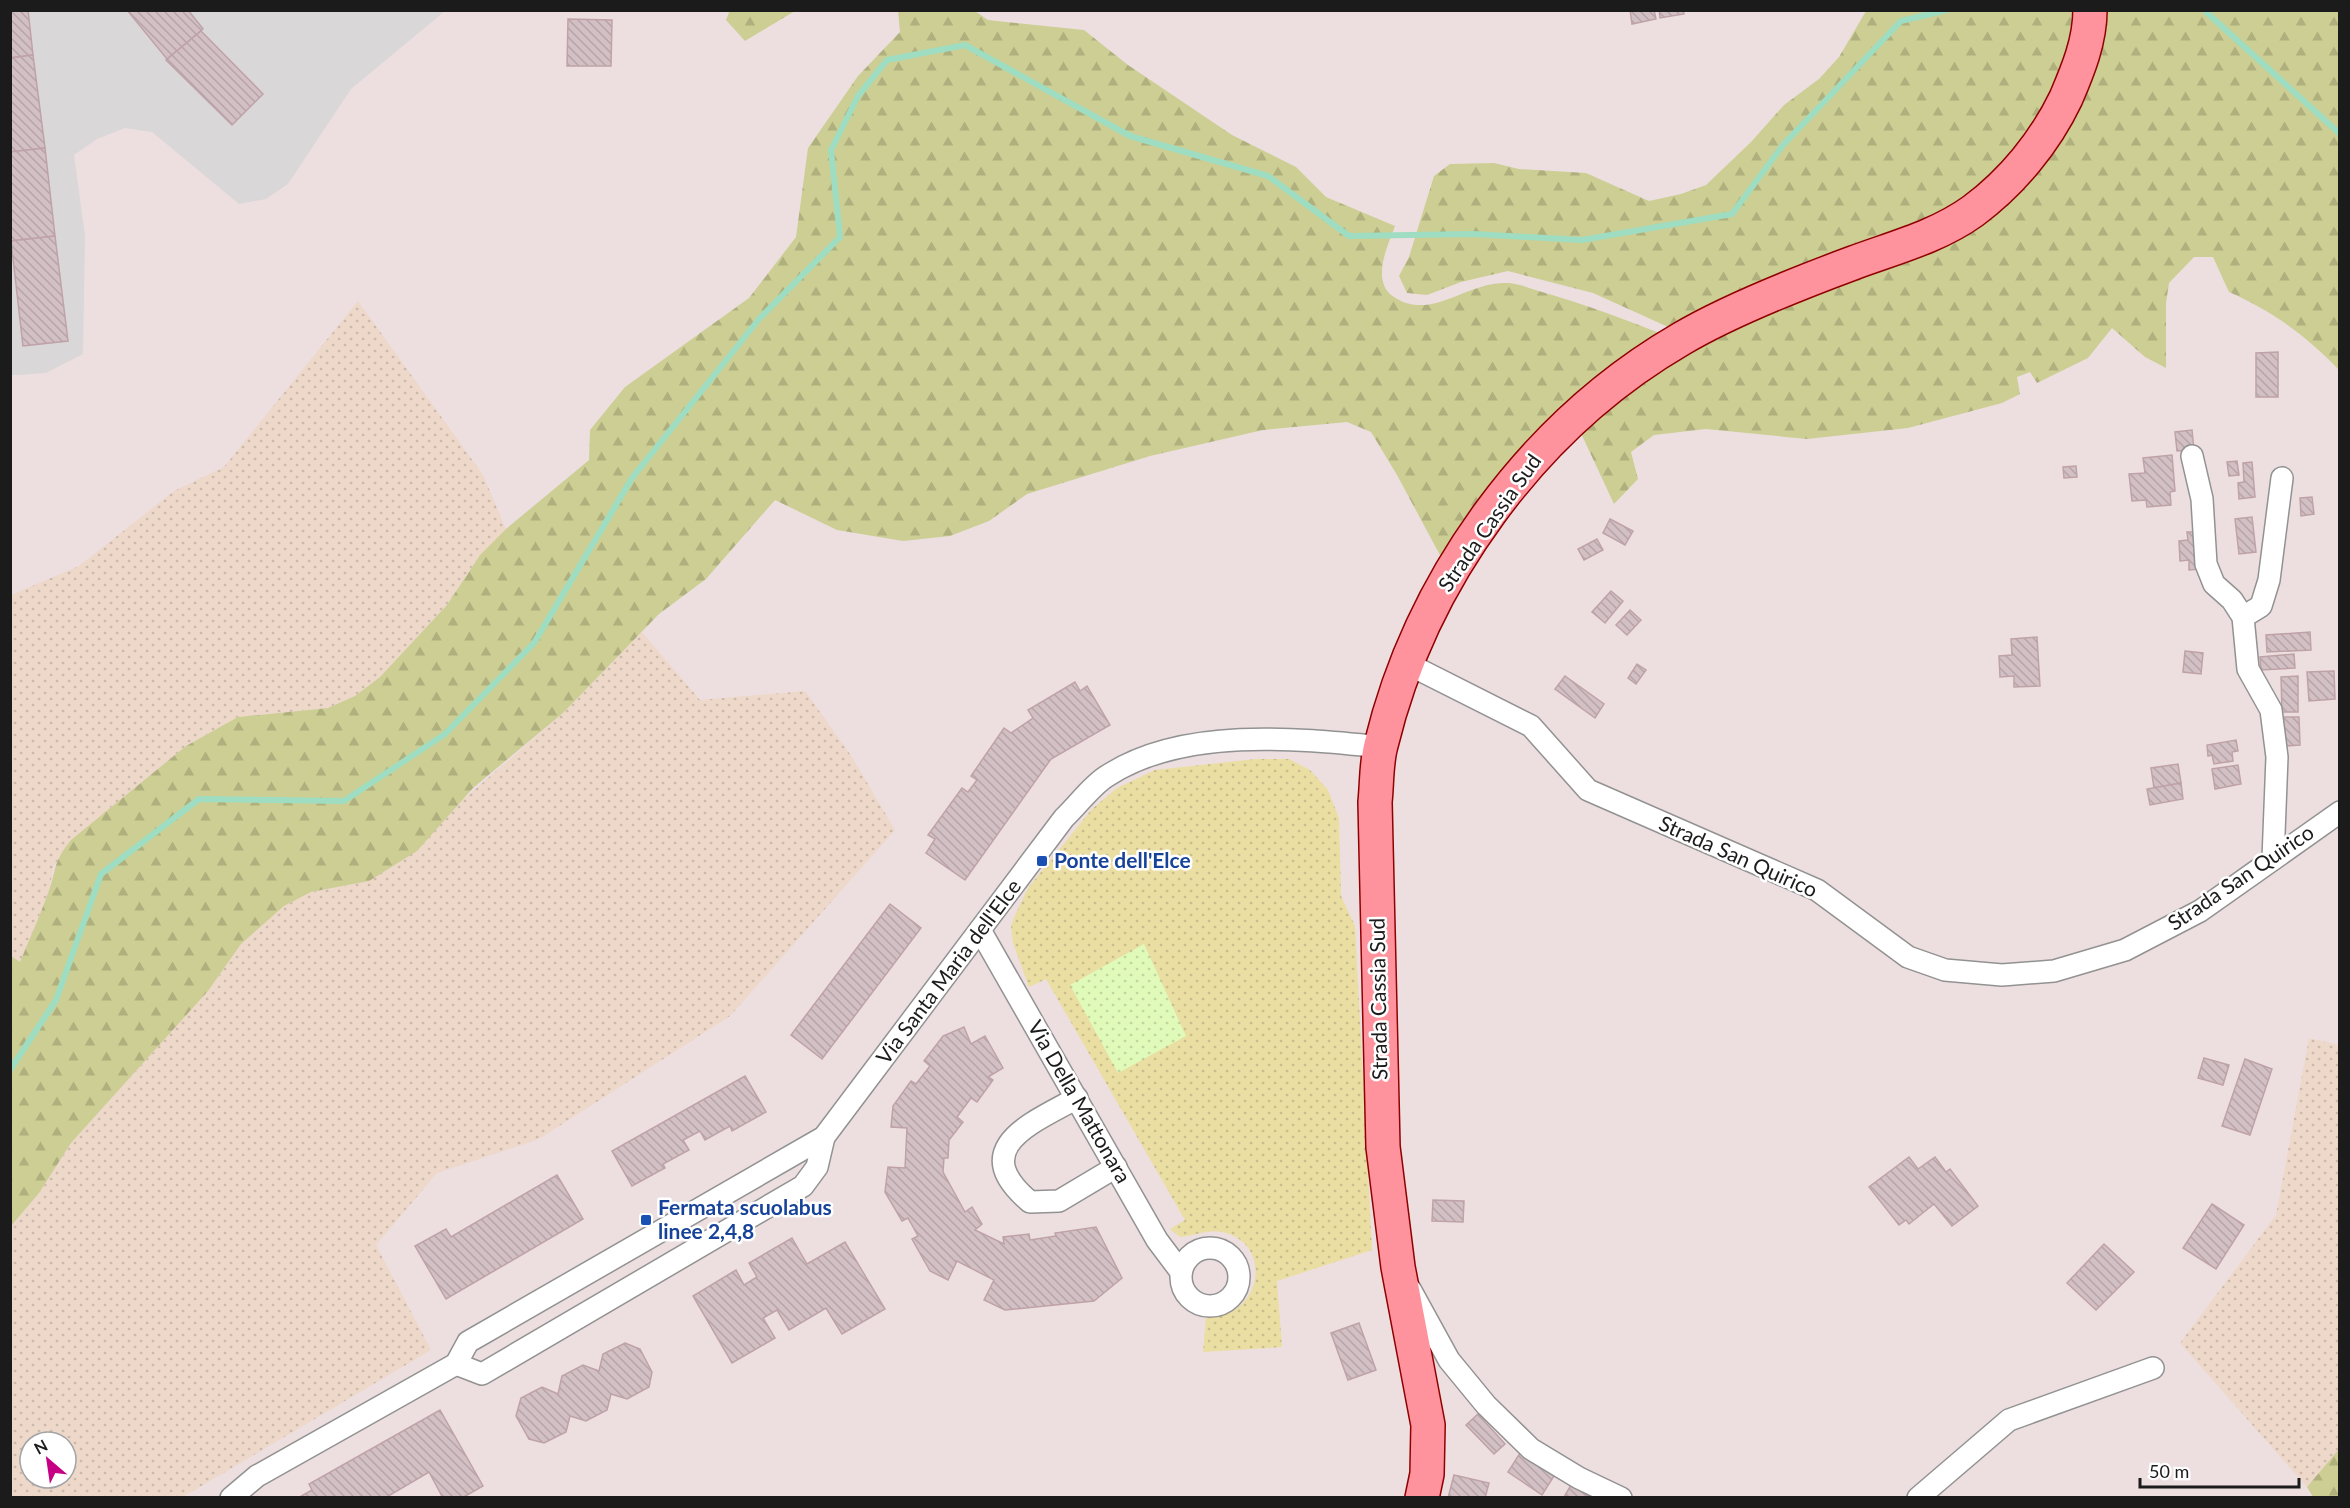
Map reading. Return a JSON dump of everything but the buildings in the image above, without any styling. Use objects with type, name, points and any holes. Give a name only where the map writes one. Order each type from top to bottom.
[{"type":"main road","name":"Strada Cassia Sud","points":[[1422,1497],[1427,1474],[1428,1425],[1398,1267],[1383,1147],[1375,802],[1380,747],[1408,664],[1434,603],[1460,557],[1526,466],[1574,417],[1620,378],[1682,338],[1822,274],[1937,232],[1973,211],[2010,178],[2037,147],[2058,113],[2084,50],[2090,10]]},
{"type":"street","points":[[2192,456],[2202,499],[2206,564],[2214,584],[2232,600],[2243,617],[2248,669],[2271,710],[2277,757],[2273,859]]},
{"type":"street","points":[[2243,617],[2261,606],[2270,580],[2282,478]]},
{"type":"street","name":"Strada San Quirico","points":[[1408,664],[1531,726],[1588,790],[1817,890],[1908,957],[1945,970],[2002,975],[2054,971],[2125,950],[2200,911],[2340,812]]},
{"type":"street","name":"Via Santa Maria dell'Elce","points":[[231,1497],[257,1476],[456,1364],[468,1342],[824,1137],[1064,818],[1106,777],[1153,753],[1211,742],[1313,740],[1380,747]]},
{"type":"street","name":"Via Della Mattonara","points":[[980,930],[1157,1240],[1181,1272]]},
{"type":"street","points":[[1077,1098],[1017,1131],[1005,1152],[1003,1164],[1016,1189],[1030,1202],[1059,1201],[1116,1167]]},
{"type":"street","name":"Via Santa Maria dell'Elce","points":[[456,1364],[482,1374],[802,1186],[817,1167],[824,1137]]},
{"type":"street","points":[[1398,1267],[1449,1360],[1486,1405],[1531,1449],[1579,1478],[1621,1497]]},
{"type":"street","points":[[1918,1497],[2009,1420],[2153,1368]]},
{"type":"shaded area","points":[[10,11],[445,11],[351,89],[288,184],[266,199],[239,204],[152,132],[125,128],[97,139],[74,155],[85,236],[83,354],[46,373],[10,375]]},
{"type":"shaded area","points":[[358,301],[483,475],[506,529],[480,555],[447,605],[380,677],[355,696],[328,708],[238,717],[186,746],[71,840],[53,868],[49,892],[20,963],[11,956],[11,595],[79,566],[174,491],[224,467]]},
{"type":"shaded area","points":[[642,632],[700,700],[805,691],[852,757],[895,830],[730,1016],[539,1139],[437,1173],[376,1245],[431,1350],[183,1497],[11,1498],[11,1226],[39,1193],[71,1143],[208,991],[241,944],[284,906],[311,892],[369,881],[563,713]]},
{"type":"shaded area","points":[[1256,759],[1289,759],[1310,770],[1328,790],[1339,818],[1341,896],[1355,926],[1372,1250],[1277,1281],[1282,1347],[1203,1352],[1206,1317],[1225,1314],[1240,1306],[1250,1294],[1255,1279],[1255,1264],[1250,1250],[1239,1239],[1222,1232],[1212,1231],[1180,1237],[1170,1229],[1185,1220],[1046,979],[1029,987],[1013,943],[1011,926],[1028,888],[1092,809],[1117,788],[1155,770]]},
{"type":"shaded area","points":[[2309,1038],[2339,1045],[2339,1449],[2307,1487],[2180,1343],[2276,1215]]},
{"type":"green space","points":[[730,10],[795,11],[745,41],[726,20]]},
{"type":"green space","points":[[898,11],[975,11],[988,20],[1084,30],[1128,65],[1232,135],[1296,167],[1326,197],[1395,226],[1385,253],[1383,282],[1394,297],[1408,303],[1422,305],[1435,303],[1492,284],[1511,283],[1590,307],[1667,336],[1518,460],[1441,557],[1371,432],[1347,422],[1263,430],[1150,456],[1027,494],[989,521],[950,536],[903,541],[837,530],[775,500],[706,579],[659,614],[563,713],[473,788],[417,851],[369,881],[311,892],[284,906],[241,944],[208,991],[71,1143],[39,1193],[11,1226],[11,956],[20,962],[47,896],[57,862],[71,840],[186,746],[238,717],[328,708],[355,696],[380,677],[447,605],[480,555],[506,529],[589,460],[590,430],[625,387],[749,298],[796,237],[808,148],[858,76],[900,32]]},
{"type":"green space","points":[[1866,11],[2074,11],[2073,29],[2059,80],[2027,141],[1967,203],[1677,331],[1593,293],[1508,271],[1461,282],[1427,295],[1407,293],[1399,276],[1409,257],[1434,176],[1450,164],[1494,163],[1519,169],[1586,173],[1649,201],[1681,194],[1706,185],[1751,142],[1784,105],[1819,79],[1839,57]]},
{"type":"green space","points":[[2101,11],[2339,11],[2339,370],[2288,325],[2260,307],[2229,292],[2213,257],[2194,257],[2169,283],[2166,303],[2166,368],[2145,357],[2112,328],[2088,358],[2037,383],[2030,372],[2017,377],[2020,394],[2002,403],[1908,428],[1807,439],[1706,429],[1654,435],[1631,452],[1638,479],[1614,504],[1579,429],[1688,349],[1980,221]]},
{"type":"green space","points":[[1144,944],[1186,1036],[1118,1073],[1070,985]]},
{"type":"green space","points":[[2339,1449],[2339,1497],[2313,1497],[2307,1487]]},
{"type":"waterway","points":[[10,1070],[56,1000],[101,874],[199,799],[344,801],[445,734],[534,643],[632,478],[759,319],[840,237],[831,150],[858,96],[887,60],[965,45],[1130,136],[1268,176],[1349,236],[1473,234],[1582,240],[1732,214],[1783,145],[1901,21],[1947,10]]},
{"type":"waterway","points":[[2204,10],[2340,134]]},
{"type":"place","name":"Ponte dell'Elce","points":[[1042,861]]},
{"type":"place","name":"Fermata scuolabus linee 2,4,8","points":[[646,1220]]}]
